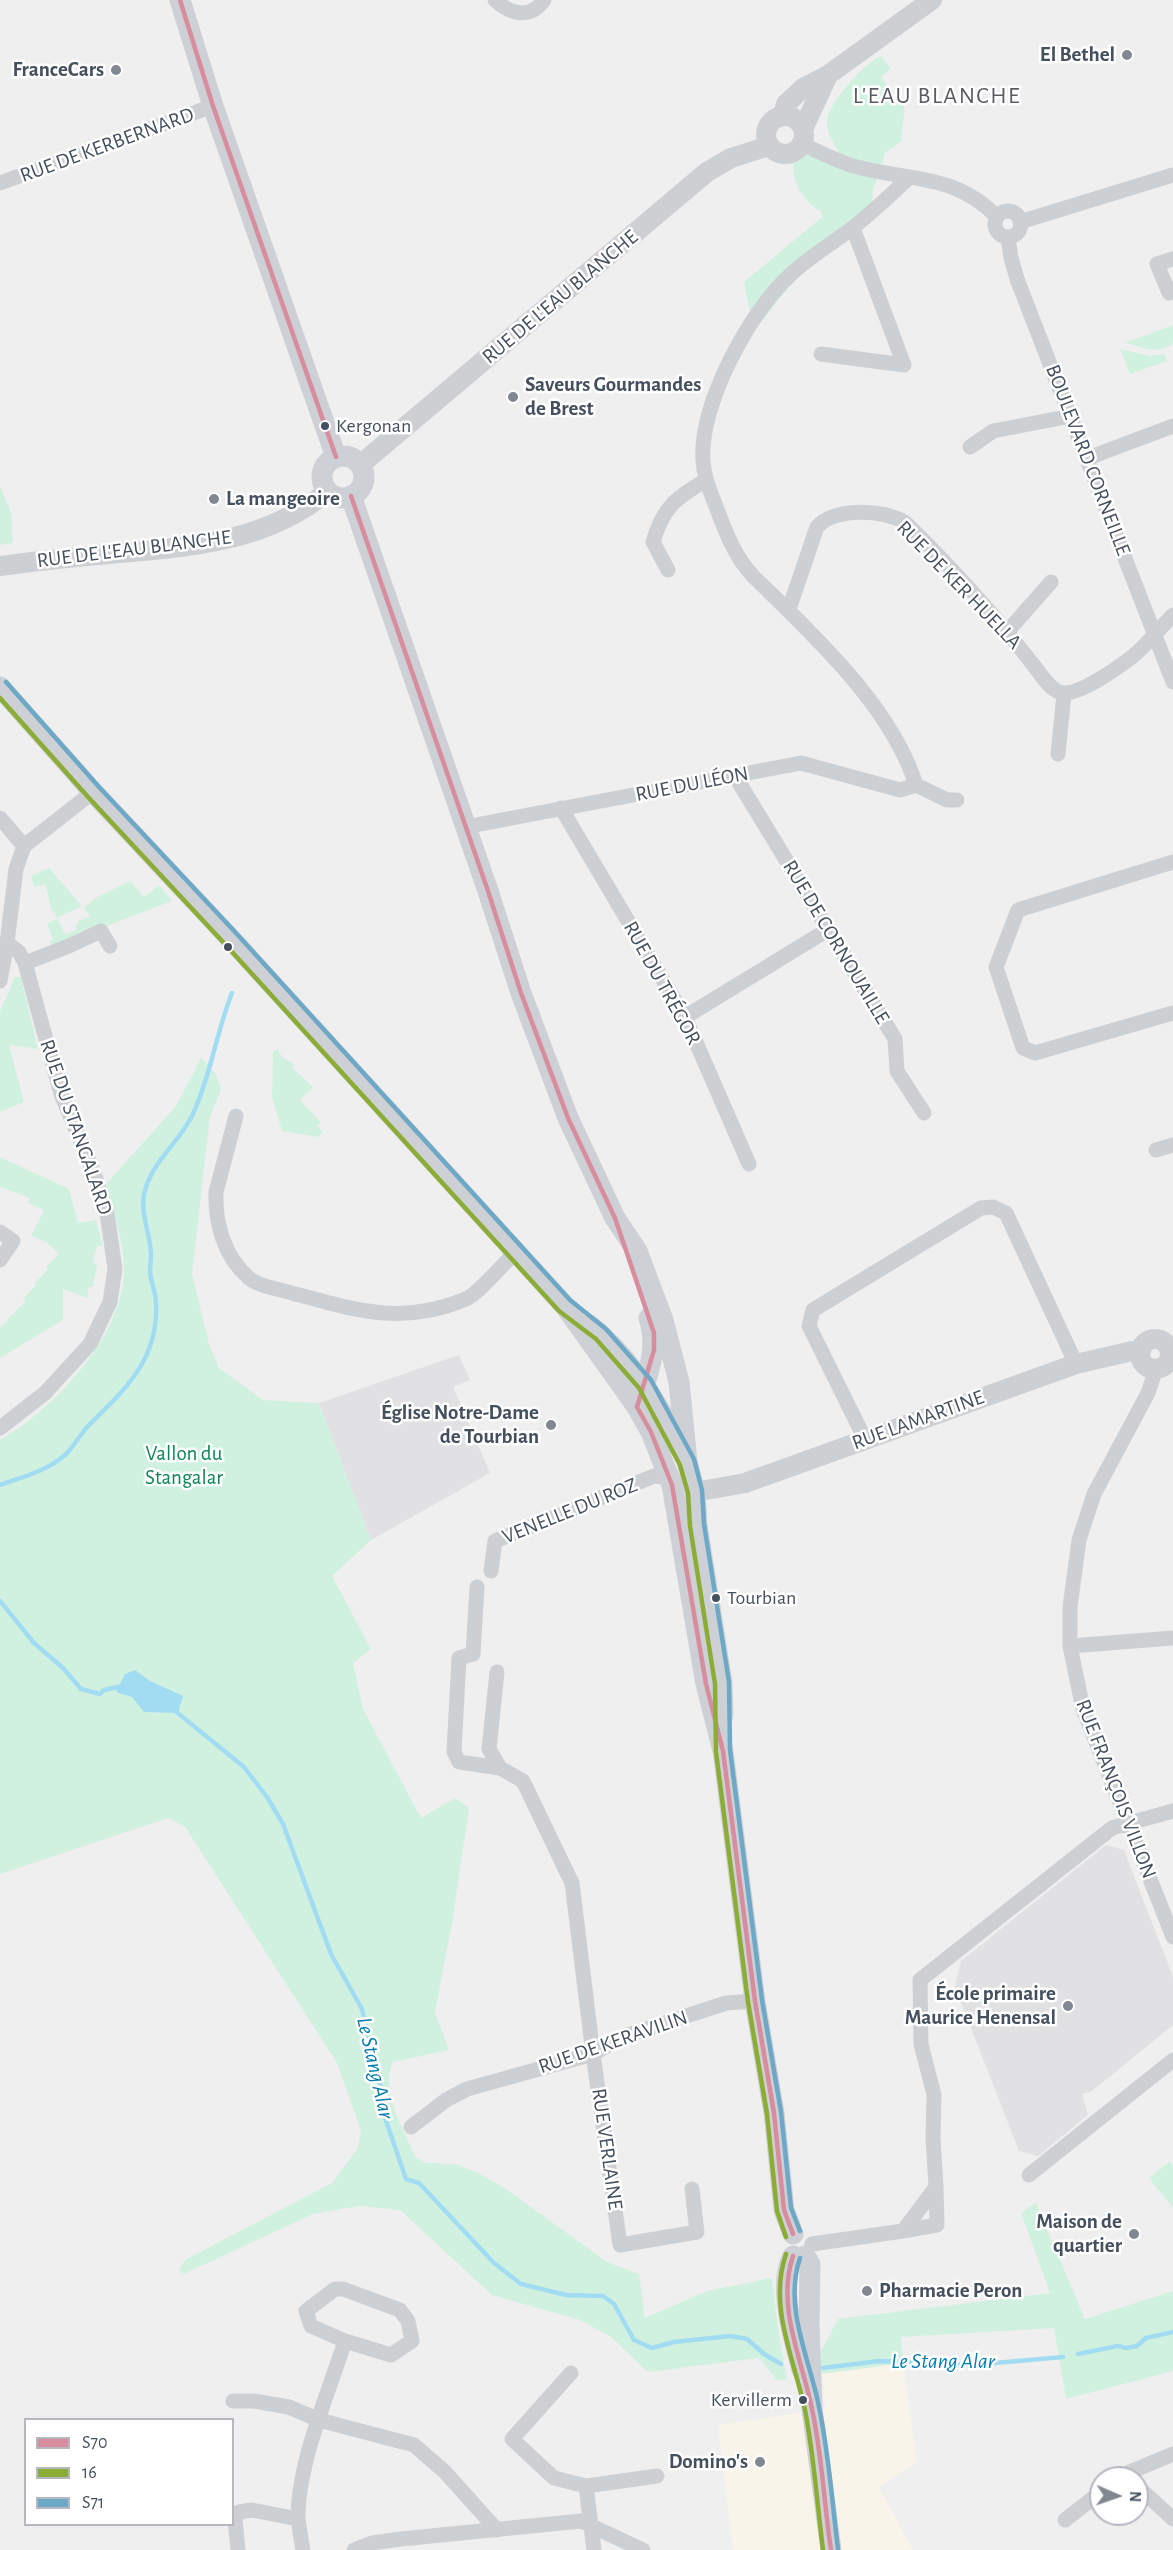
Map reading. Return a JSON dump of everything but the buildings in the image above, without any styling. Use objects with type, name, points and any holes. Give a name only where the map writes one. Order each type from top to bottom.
[{"type":"main road","points":[[180,0],[213,106],[336,457]]},
{"type":"main road","points":[[336,457],[349,457],[360,465],[364,480],[360,489],[351,496],[337,496],[328,491],[322,475],[327,464],[336,457]]},
{"type":"main road","points":[[351,496],[521,993],[564,1107],[615,1218],[654,1334],[654,1350],[638,1407]]},
{"type":"main road","points":[[0,687],[93,792],[229,937],[565,1306],[638,1407],[651,1432],[672,1485],[706,1684],[723,1751]]},
{"type":"main road","points":[[615,1218],[637,1251],[663,1320],[678,1382],[687,1462],[695,1492],[697,1526],[722,1683],[723,1751],[755,2001],[774,2113],[784,2210],[801,2247],[788,2266],[790,2326],[812,2409],[831,2550]]},
{"type":"main road","points":[[565,1306],[601,1334],[645,1384],[687,1462]]},
{"type":"main road","points":[[622,1358],[643,1357],[654,1350]]},
{"type":"main road","points":[[672,1485],[695,1492]]},
{"type":"street","points":[[495,0],[507,9],[518,13],[536,9],[544,0]]},
{"type":"street","points":[[783,116],[786,104],[794,96],[813,82],[828,75],[932,0]]},
{"type":"street","points":[[828,75],[802,137],[795,152],[785,154],[776,152],[769,146],[766,135],[768,126],[783,116],[796,120],[802,137],[855,166],[956,187],[983,203],[997,217],[996,231],[1002,236],[1008,237],[1018,232],[1020,222],[1013,213],[1007,212],[997,217]]},
{"type":"street","name":"RUE DE KERBERNARD","points":[[0,183],[213,106]]},
{"type":"street","name":"RUE DE L'EAU BLANCHE","points":[[360,465],[707,172],[731,158],[769,146]]},
{"type":"street","points":[[1020,222],[1173,175]]},
{"type":"street","points":[[909,178],[853,228],[788,277],[764,304],[744,334],[709,417],[704,439],[706,480],[731,543],[742,564],[789,609],[861,690],[903,753],[916,785],[947,800],[957,800]]},
{"type":"street","points":[[821,354],[904,365],[853,228]]},
{"type":"street","name":"BOULEVARD CORNEILLE","points":[[1008,237],[1017,279],[1173,682]]},
{"type":"street","points":[[1173,259],[1157,264],[1169,293],[1173,289]]},
{"type":"street","points":[[970,447],[993,431],[1071,416]]},
{"type":"street","points":[[1088,458],[1173,426]]},
{"type":"street","points":[[668,570],[653,542],[657,528],[674,500],[706,480]]},
{"type":"street","name":"RUE DE L'EAU BLANCHE","points":[[0,566],[219,543],[270,526],[317,500],[328,491]]},
{"type":"street","name":"RUE DE KER HUELLA","points":[[789,609],[799,586],[813,536],[823,520],[851,514],[883,513],[906,523],[1007,632],[1052,687],[1064,693]]},
{"type":"street","points":[[1007,632],[1051,582]]},
{"type":"street","points":[[1058,754],[1064,693],[1082,688],[1140,650],[1173,615]]},
{"type":"street","name":"RUE DU LÉON","points":[[465,827],[801,763],[900,790],[916,785]]},
{"type":"street","name":"RUE DE CORNOUAILLE","points":[[735,776],[895,1039],[897,1071],[924,1113]]},
{"type":"street","points":[[0,981],[16,869],[24,846],[93,792]]},
{"type":"street","name":"RUE DU TRÉGOR","points":[[561,808],[685,1017],[750,1164]]},
{"type":"street","points":[[0,818],[24,846]]},
{"type":"street","points":[[1173,862],[1018,910],[996,967],[1023,1048],[1035,1053],[1173,1013]]},
{"type":"street","points":[[685,1017],[829,929]]},
{"type":"street","points":[[7,943],[19,952],[25,963],[101,931],[110,946]]},
{"type":"street","name":"RUE DU STANGALARD","points":[[0,1428],[45,1394],[90,1344],[110,1302],[115,1269],[107,1213],[94,1173],[61,1094],[25,963]]},
{"type":"street","points":[[236,1116],[216,1192],[216,1202],[219,1232],[232,1258],[250,1280],[348,1309],[388,1315],[420,1312],[468,1298],[516,1252]]},
{"type":"street","points":[[1156,1150],[1173,1145]]},
{"type":"street","points":[[865,1439],[809,1326],[813,1310],[981,1208],[993,1207],[1006,1213],[1076,1364]]},
{"type":"street","points":[[0,1232],[13,1241],[0,1260]]},
{"type":"street","points":[[1153,1340],[1162,1341],[1171,1346],[1168,1362],[1156,1369],[1143,1362],[1141,1352],[1145,1344],[1153,1340]]},
{"type":"street","name":"RUE LAMARTINE","points":[[695,1492],[745,1483],[1076,1364],[1132,1351],[1141,1352]]},
{"type":"street","name":"RUE FRANÇOIS VILLON","points":[[1156,1369],[1148,1393],[1094,1494],[1079,1540],[1070,1607],[1070,1646],[1083,1709],[1173,1937]]},
{"type":"street","name":"VENELLE DU ROZ","points":[[491,1571],[495,1541],[654,1476],[662,1477],[672,1485]]},
{"type":"street","points":[[477,1587],[473,1654],[459,1658],[453,1752],[459,1762],[500,1768]]},
{"type":"street","points":[[1070,1646],[1173,1638]]},
{"type":"street","points":[[497,1672],[489,1749],[500,1768]]},
{"type":"street","name":"RUE VERLAINE","points":[[500,1768],[523,1781],[572,1882],[620,2245],[697,2232],[692,2189]]},
{"type":"street","points":[[801,2247],[937,2225],[933,2137],[934,2095],[921,2044],[920,1980],[1112,1828],[1173,1811]]},
{"type":"street","name":"RUE DE KERAVILIN","points":[[411,2127],[446,2100],[466,2089],[593,2054],[622,2037],[726,2003],[755,2001]]},
{"type":"street","points":[[1029,2175],[1173,2060]]},
{"type":"street","points":[[903,2231],[936,2187]]},
{"type":"street","points":[[335,2289],[343,2289],[400,2310],[408,2321],[412,2341],[391,2355],[345,2341],[311,2326],[306,2311],[335,2289]]},
{"type":"street","points":[[303,2550],[298,2519],[305,2469],[345,2341]]},
{"type":"street","points":[[571,2373],[512,2439],[554,2478],[586,2486],[657,2476]]},
{"type":"street","points":[[233,2402],[254,2402],[290,2407],[319,2420],[414,2445],[445,2472],[497,2530]]},
{"type":"street","points":[[1147,2466],[1173,2454]]},
{"type":"street","points":[[586,2486],[594,2550]]},
{"type":"street","points":[[1149,2497],[1173,2519]]},
{"type":"street","points":[[1065,2520],[1089,2501]]},
{"type":"street","points":[[238,2550],[235,2519],[239,2512],[252,2510],[298,2519]]},
{"type":"street","points":[[354,2550],[372,2543],[432,2543],[497,2530],[581,2521],[643,2550]]},
{"type":"shaded area","points":[[459,1355],[470,1380],[453,1387],[490,1473],[371,1540],[319,1403]]},
{"type":"shaded area","name":"École primaire Maurice Henensal","points":[[1106,1845],[1124,1850],[1173,1977],[1173,2025],[1092,2091],[1082,2094],[1088,2115],[1038,2156],[1019,2151],[955,1987],[961,1961]]},
{"type":"shaded area","points":[[903,2363],[917,2463],[879,2487],[913,2550],[733,2550],[718,2425],[826,2409],[822,2374]]},
{"type":"green space","points":[[881,56],[891,69],[881,77],[894,96],[904,105],[902,141],[885,153],[873,191],[872,206],[799,276],[761,323],[750,313],[744,282],[822,217],[821,212],[803,196],[795,180],[793,164],[795,157],[807,154],[823,160],[839,153],[828,130],[829,114],[833,105],[856,75]]},
{"type":"green space","points":[[1173,325],[1173,343],[1162,349],[1156,350],[1125,343]]},
{"type":"green space","points":[[1120,349],[1150,356],[1165,354],[1167,361],[1130,374]]},
{"type":"green space","points":[[0,486],[11,512],[13,543],[0,545]]},
{"type":"green space","points":[[49,868],[82,906],[57,918],[66,935],[77,929],[75,926],[79,924],[78,921],[90,916],[84,908],[97,897],[130,881],[144,897],[159,885],[172,901],[99,929],[53,951],[50,941],[53,939],[47,924],[57,919],[51,909],[46,885],[34,887],[31,876]]},
{"type":"green space","points":[[15,977],[21,977],[38,1049],[9,1045],[24,1102],[0,1112],[0,1011]]},
{"type":"green space","points":[[278,1049],[282,1057],[294,1064],[292,1067],[313,1087],[300,1100],[321,1123],[317,1126],[323,1132],[319,1137],[282,1131],[272,1097],[273,1051]]},
{"type":"green space","name":"Vallon du Stangalar","points":[[201,1058],[216,1074],[221,1090],[210,1117],[192,1274],[209,1344],[219,1368],[263,1400],[319,1403],[371,1540],[332,1576],[371,1649],[353,1663],[363,1709],[421,1818],[455,1798],[469,1808],[453,1918],[435,2012],[449,2050],[393,2062],[389,2085],[400,2124],[416,2158],[427,2163],[455,2164],[478,2173],[506,2189],[607,2262],[639,2274],[645,2318],[707,2291],[772,2278],[787,2380],[777,2380],[759,2358],[648,2372],[611,2337],[580,2320],[492,2295],[400,2210],[359,2206],[313,2214],[184,2274],[179,2270],[185,2260],[332,2183],[358,2148],[361,2131],[337,2063],[185,1827],[168,1818],[0,1874],[0,1440],[21,1427],[63,1390],[99,1344],[112,1320],[121,1295],[124,1259],[106,1184],[176,1106]]},
{"type":"green space","points":[[0,1157],[69,1189],[78,1223],[96,1220],[103,1246],[97,1246],[93,1263],[97,1266],[93,1287],[89,1287],[87,1298],[63,1289],[63,1320],[0,1358],[0,1328],[26,1300],[24,1298],[48,1269],[46,1267],[59,1254],[46,1242],[31,1236],[44,1210],[28,1203],[30,1198],[0,1187]]},
{"type":"green space","points":[[1169,2162],[1173,2166],[1173,2208],[1149,2178]]},
{"type":"green space","points":[[1036,2203],[1085,2319],[1173,2291],[1173,2371],[1066,2399],[1054,2328],[901,2337],[903,2363],[822,2374],[819,2355],[838,2319],[1050,2293],[1021,2213]]},
{"type":"water","points":[[135,1670],[150,1681],[183,1696],[178,1713],[144,1712],[132,1697],[116,1692],[125,1674]]},
{"type":"waterway","points":[[0,1485],[43,1469],[66,1454],[88,1426],[127,1386],[146,1357],[152,1341],[156,1303],[150,1272],[151,1254],[143,1204],[146,1187],[155,1167],[193,1114],[232,993]]},
{"type":"waterway","name":"Le Stang Alar","points":[[0,1601],[34,1643],[63,1668],[81,1689],[100,1694],[104,1690],[123,1686]]},
{"type":"waterway","name":"Le Stang Alar","points":[[174,1710],[244,1767],[267,1797],[283,1824],[331,1954],[362,2009],[381,2088],[382,2109],[406,2179],[419,2183],[494,2263],[521,2284],[566,2295],[603,2296],[614,2304],[634,2340],[652,2348],[674,2342],[730,2336],[747,2339],[764,2354],[781,2364]]},
{"type":"waterway","name":"Le Stang Alar","points":[[1078,2354],[1118,2346],[1126,2348],[1137,2346],[1146,2338],[1173,2332]]},
{"type":"waterway","name":"Le Stang Alar","points":[[823,2368],[879,2361],[972,2365],[1063,2357]]},
{"type":"transit line","name":"S70","points":[[180,0],[213,106],[336,457]]},
{"type":"transit line","name":"S70","points":[[351,496],[487,888],[521,993],[568,1118],[615,1218],[654,1333],[654,1350],[637,1407],[651,1432],[672,1485],[706,1684],[723,1751],[755,2001],[774,2113],[784,2210],[793,2234]]},
{"type":"transit line","name":"S71","points":[[6,682],[99,787],[235,932],[570,1300],[606,1329],[651,1380],[694,1459],[702,1490],[704,1524],[729,1682],[730,1750],[762,2000],[781,2112],[791,2208],[800,2231]]},
{"type":"transit line","name":"16","points":[[0,698],[559,1311],[596,1339],[639,1388],[680,1465],[688,1493],[690,1526],[715,1684],[716,1752],[748,2002],[767,2114],[777,2211],[786,2237]]},
{"type":"transit line","name":"16","points":[[786,2254],[781,2274],[781,2312],[805,2410],[823,2550]]},
{"type":"transit line","name":"S70","points":[[793,2256],[787,2294],[789,2314],[815,2426],[831,2550]]},
{"type":"transit line","name":"S71","points":[[800,2258],[796,2277],[796,2314],[822,2425],[838,2549]]},
{"type":"place","name":"El Bethel","points":[[1127,55]]},
{"type":"place","name":"FranceCars","points":[[116,70]]},
{"type":"place","name":"Saveurs Gourmandes de Brest","points":[[513,397]]},
{"type":"place","name":"Kergonan","points":[[325,426]]},
{"type":"place","name":"La mangeoire","points":[[214,499]]},
{"type":"place","name":"Église Notre-Dame de Tourbian","points":[[551,1425]]},
{"type":"place","name":"Tourbian","points":[[716,1598]]},
{"type":"place","name":"École primaire Maurice Henensal","points":[[1068,2006]]},
{"type":"place","name":"Maison de quartier","points":[[1134,2234]]},
{"type":"place","name":"Pharmacie Peron","points":[[867,2291]]},
{"type":"place","name":"Kervillerm","points":[[803,2400]]},
{"type":"place","name":"Domino's","points":[[760,2462]]},
{"type":"district","name":"L'EAU BLANCHE","points":[[937,96]]}]
